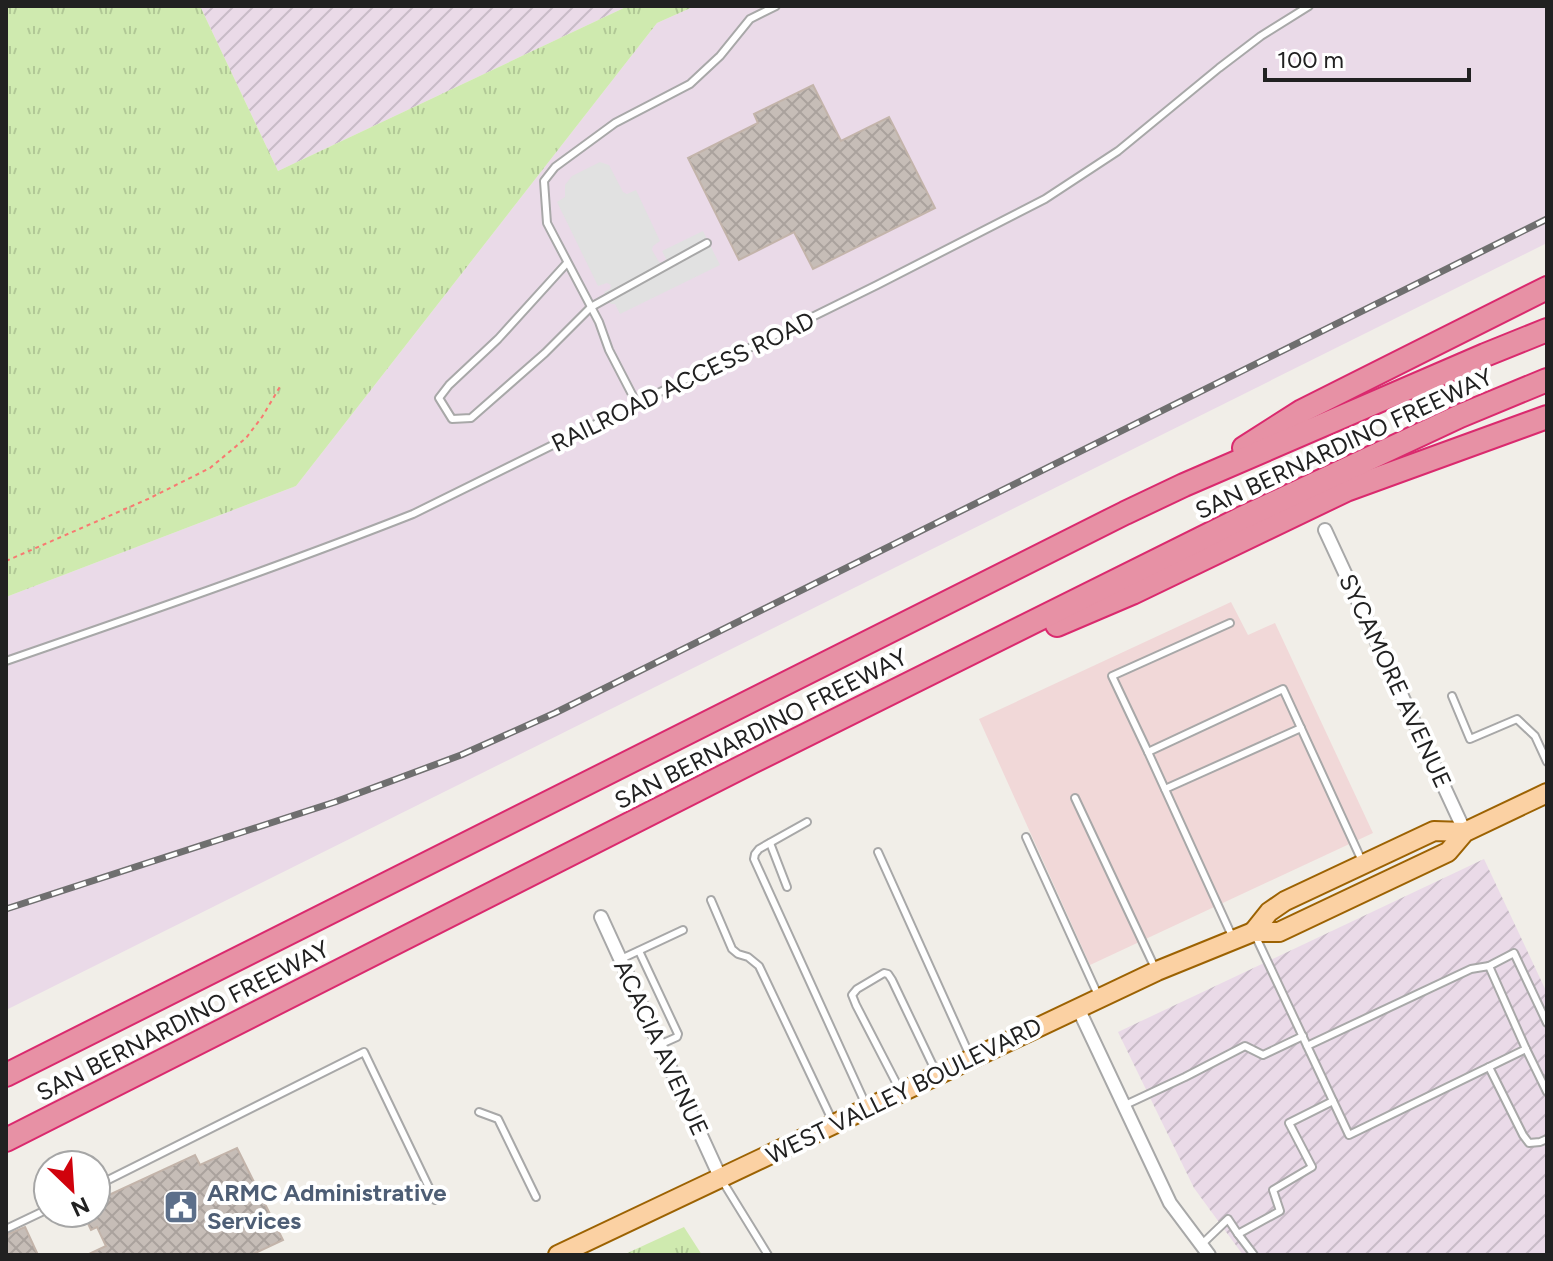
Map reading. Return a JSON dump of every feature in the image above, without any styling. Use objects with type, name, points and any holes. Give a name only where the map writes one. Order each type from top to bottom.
[{"type":"highway","points":[[1184,485],[1302,411],[1547,288]]},
{"type":"highway","name":"SAN BERNARDINO FREEWAY","points":[[6,1075],[1184,485],[1547,330]]},
{"type":"highway","name":"SAN BERNARDINO FREEWAY","points":[[6,1140],[957,659],[1332,475],[1547,380]]},
{"type":"highway","points":[[957,659],[1065,622],[1132,593],[1346,490],[1547,417]]},
{"type":"main road","points":[[1465,832],[1547,793]]},
{"type":"main road","name":"WEST VALLEY BOULEVARD","points":[[1253,932],[1269,912],[1285,901],[1363,864],[1434,831],[1465,832]]},
{"type":"main road","name":"WEST VALLEY BOULEVARD","points":[[558,1255],[1157,971],[1253,932],[1279,932],[1448,852],[1465,832]]},
{"type":"street","name":"SYCAMORE AVENUE","points":[[1325,530],[1465,832]]},
{"type":"street","name":"ACACIA AVENUE","points":[[601,917],[721,1179]]},
{"type":"street","points":[[1078,1008],[1170,1203],[1205,1250]]},
{"type":"lane","points":[[637,404],[547,223],[544,181],[555,167],[615,123],[690,84],[720,56],[750,19],[776,6]]},
{"type":"lane","name":"RAILROAD ACCESS ROAD","points":[[6,661],[222,586],[413,514],[890,279],[1045,199],[1118,151],[1261,36],[1309,6]]},
{"type":"lane","points":[[567,263],[439,398],[452,419],[471,418],[545,353],[591,307],[707,243]]},
{"type":"lane","points":[[1230,623],[1112,676],[1234,940]]},
{"type":"lane","points":[[1148,752],[1283,689],[1363,864]]},
{"type":"lane","points":[[1452,696],[1470,739],[1517,719],[1535,736],[1547,762]]},
{"type":"lane","points":[[1165,789],[1301,728]]},
{"type":"lane","points":[[1075,798],[1157,971]]},
{"type":"lane","points":[[807,822],[759,849],[755,854],[755,865],[868,1108]]},
{"type":"lane","points":[[1026,837],[1100,998]]},
{"type":"lane","points":[[770,843],[787,887]]},
{"type":"lane","points":[[878,852],[971,1059]]},
{"type":"lane","points":[[711,900],[732,949],[759,966],[834,1125]]},
{"type":"lane","points":[[620,959],[683,930]]},
{"type":"lane","points":[[1253,932],[1349,1135],[1526,1049]]},
{"type":"lane","points":[[639,951],[678,1034],[659,1045]]},
{"type":"lane","points":[[1307,1046],[1471,969],[1489,966],[1514,953],[1547,1023]]},
{"type":"lane","points":[[1489,966],[1547,1092]]},
{"type":"lane","points":[[902,1093],[852,995],[884,973],[892,980],[937,1075]]},
{"type":"lane","points":[[1123,1106],[1245,1046],[1263,1055],[1303,1036]]},
{"type":"lane","points":[[112,1178],[364,1052],[435,1200]]},
{"type":"lane","points":[[1489,1067],[1529,1143],[1547,1139]]},
{"type":"lane","points":[[1238,1234],[1280,1211],[1273,1190],[1312,1167],[1289,1123],[1333,1101]]},
{"type":"lane","points":[[479,1112],[498,1119],[536,1197]]},
{"type":"lane","points":[[721,1179],[768,1255]]},
{"type":"lane","points":[[6,1229],[32,1217]]},
{"type":"lane","points":[[1205,1250],[1228,1219],[1254,1255]]},
{"type":"path","points":[[6,561],[148,499],[210,468],[246,438],[281,385]]},
{"type":"shaded area","points":[[200,6],[628,6],[278,171]]},
{"type":"shaded area","points":[[695,6],[1547,6],[1547,243],[6,1010],[6,597],[296,486],[657,23]]},
{"type":"shaded area","points":[[600,162],[609,165],[623,192],[627,194],[636,190],[660,241],[652,250],[659,262],[664,264],[666,259],[662,251],[703,231],[720,265],[620,314],[604,292],[611,285],[598,286],[557,202],[565,197],[565,185],[572,176]]},
{"type":"shaded area","points":[[1231,602],[1248,635],[1275,623],[1373,833],[1090,965],[979,719]]},
{"type":"shaded area","points":[[1484,859],[1547,993],[1547,1255],[1243,1255],[1194,1188],[1118,1032]]},
{"type":"green space","points":[[6,6],[200,6],[278,171],[628,6],[695,6],[657,23],[296,486],[6,597]]},
{"type":"green space","points":[[684,1227],[702,1255],[623,1255]]},
{"type":"building","points":[[813,85],[841,141],[889,117],[935,208],[813,269],[794,232],[739,260],[688,158],[758,123],[754,114]]},
{"type":"building","name":"ARMC Administrative Services","points":[[237,1148],[283,1240],[251,1255],[87,1255],[106,1246],[98,1229],[112,1229],[112,1194],[195,1155],[200,1165]]},
{"type":"building","points":[[25,1227],[38,1255],[6,1255],[6,1235]]},
{"type":"railway","points":[[6,909],[335,802],[461,755],[555,713],[1547,219]]},
{"type":"place","name":"ARMC Administrative Services","points":[[181,1207]]}]
